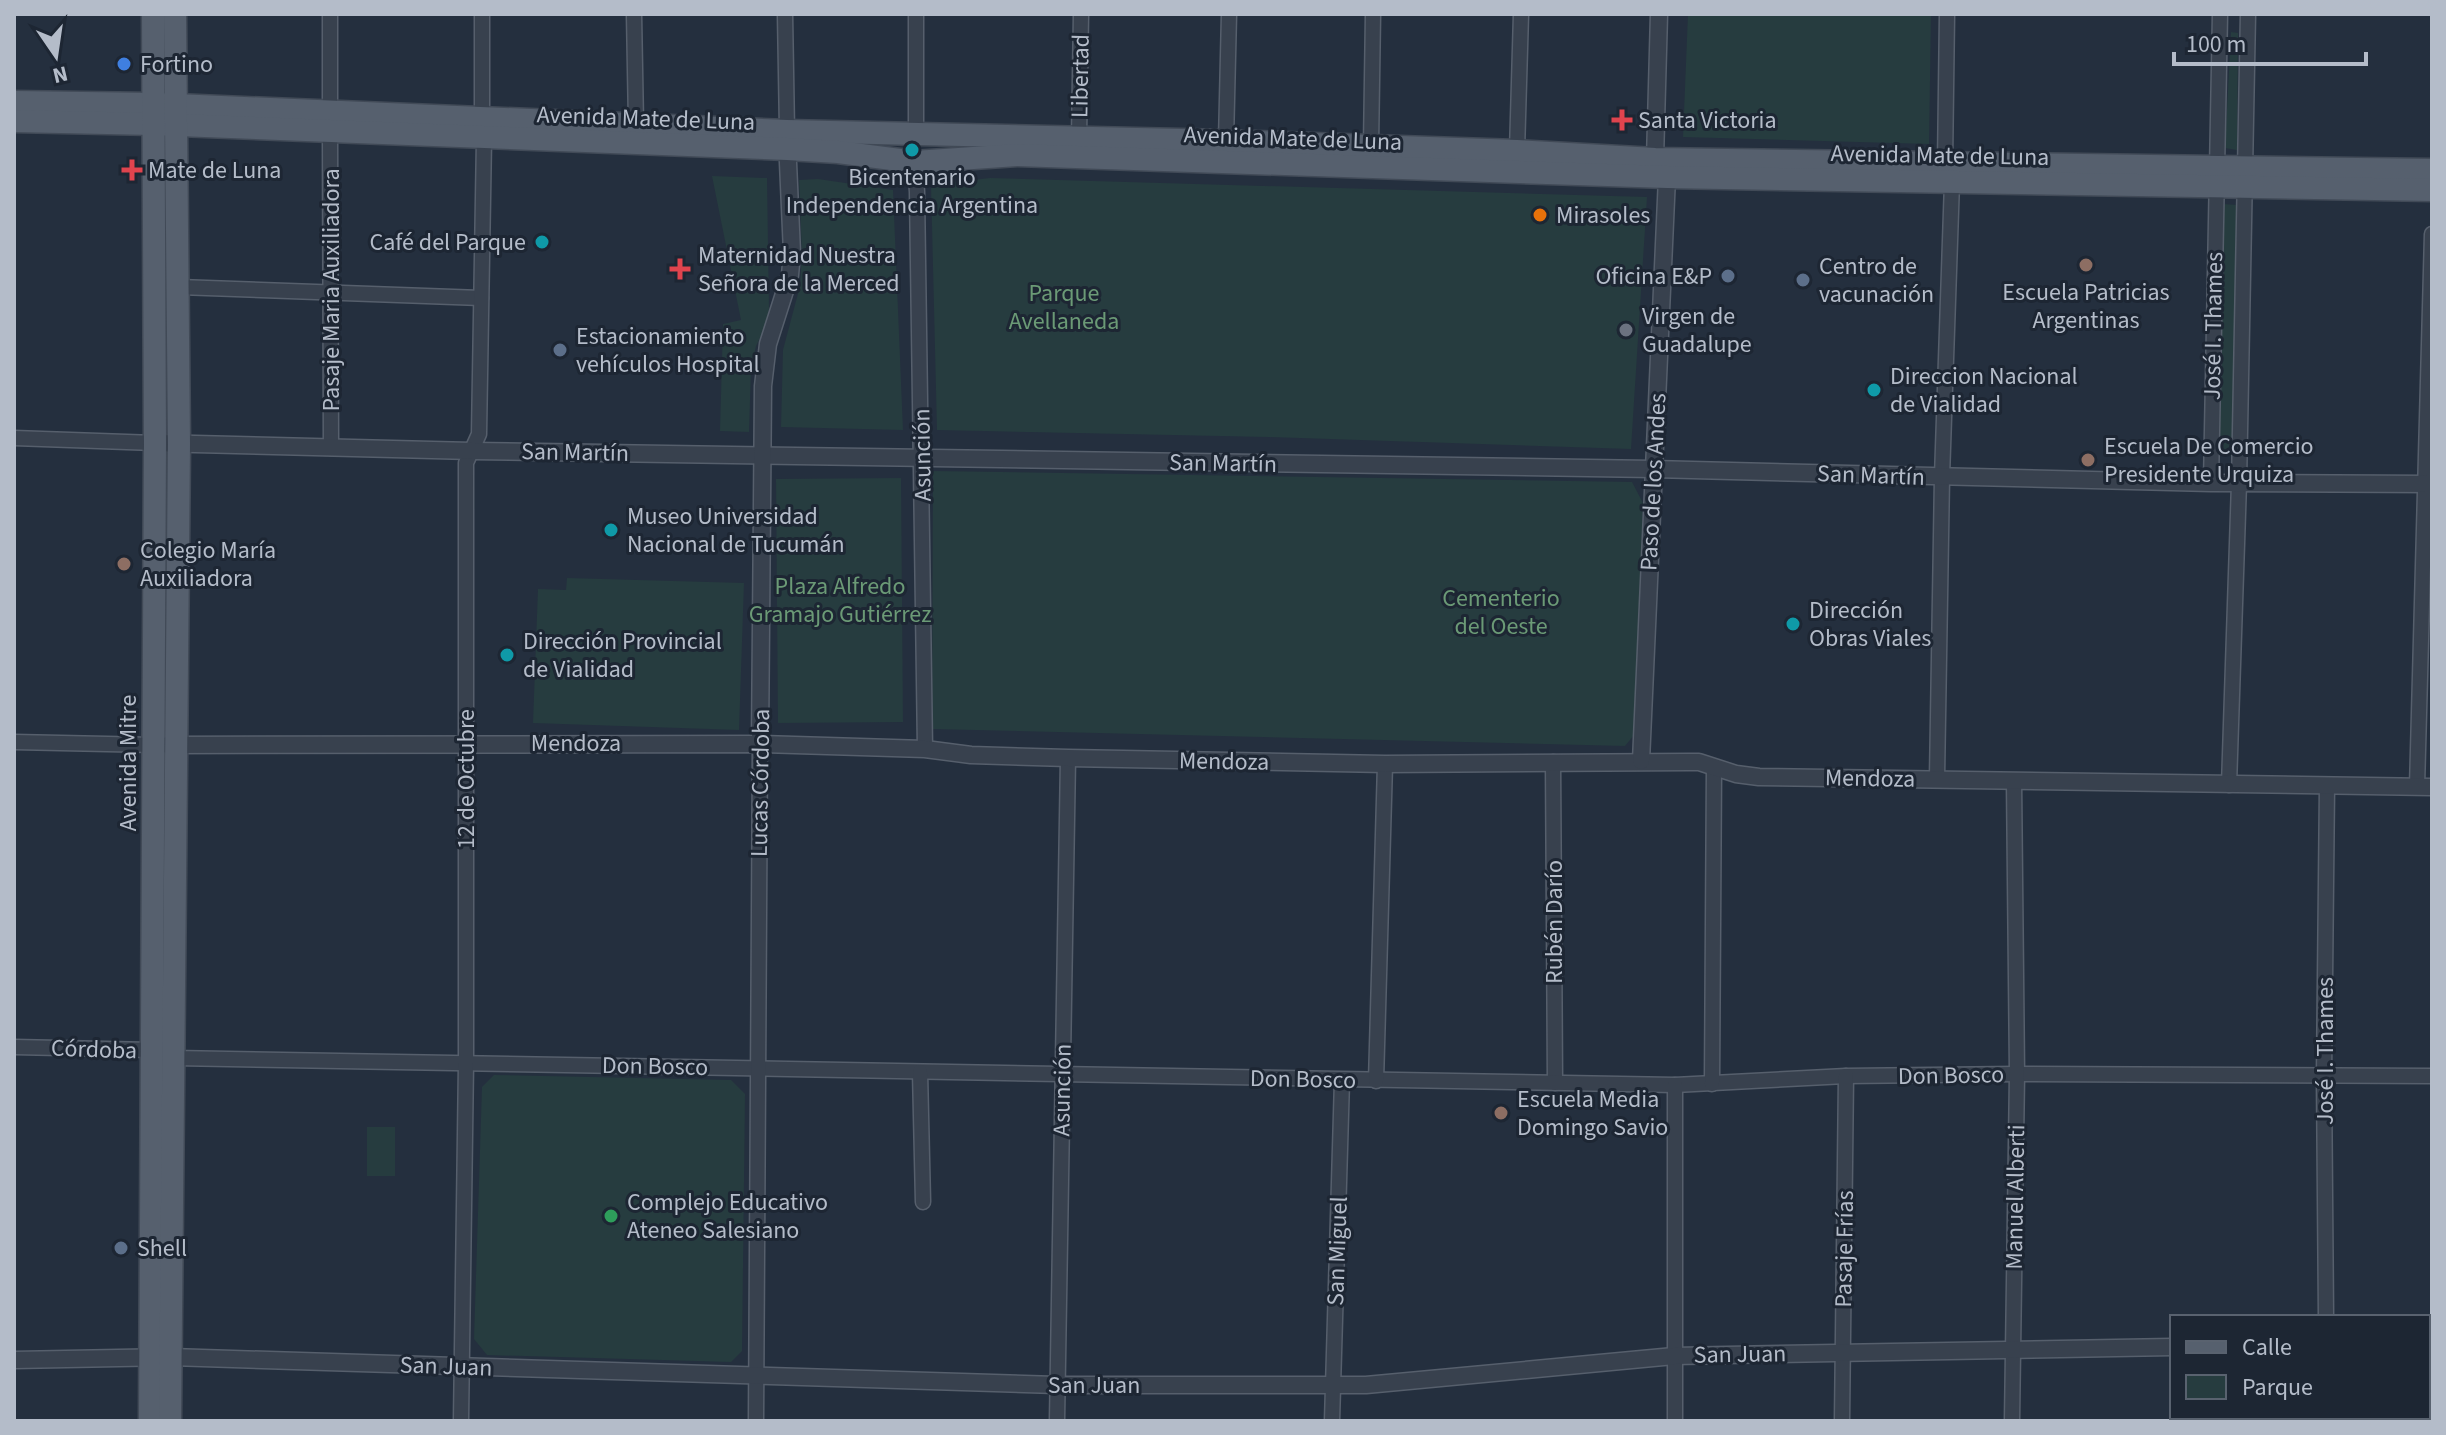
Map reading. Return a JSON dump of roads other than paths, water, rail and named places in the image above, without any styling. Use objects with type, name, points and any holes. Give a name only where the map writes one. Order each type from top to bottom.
[{"type":"main road","points":[[153,14],[153,72],[164,115]]},
{"type":"main road","points":[[175,14],[177,77],[192,99],[220,108]]},
{"type":"main road","points":[[164,115],[176,65]]},
{"type":"main road","points":[[14,121],[112,113],[141,93],[153,72]]},
{"type":"main road","points":[[14,102],[112,113],[164,115]]},
{"type":"main road","name":"Avenida Mate de Luna","points":[[164,115],[220,108],[330,122],[787,140],[916,132],[1517,151],[1661,168]]},
{"type":"main road","points":[[112,113],[144,148],[153,174]]},
{"type":"main road","name":"Avenida Mate de Luna","points":[[164,115],[238,129],[330,122]]},
{"type":"main road","name":"Avenida Mitre","points":[[164,115],[153,174],[155,443],[164,745],[161,1357],[170,1421]]},
{"type":"main road","name":"Avenida Mitre","points":[[164,115],[177,176],[179,287],[179,444],[164,745]]},
{"type":"main road","name":"Avenida Mate de Luna","points":[[483,128],[636,124],[787,140],[838,152],[915,162],[1017,155],[2216,177],[2432,170]]},
{"type":"main road","points":[[177,176],[178,159],[189,142],[211,133],[238,129]]},
{"type":"main road","name":"Avenida Mate de Luna","points":[[2244,177],[2432,190]]},
{"type":"main road","name":"Avenida Mitre","points":[[150,1421],[161,1357]]},
{"type":"street","name":"Pasaje Maria Auxiliadora","points":[[330,14],[331,448]]},
{"type":"street","name":"12 de Octubre","points":[[461,1421],[466,1063],[466,463],[479,434],[482,14]]},
{"type":"street","points":[[634,14],[636,124]]},
{"type":"street","points":[[785,14],[787,140]]},
{"type":"street","points":[[916,14],[916,132]]},
{"type":"street","name":"Libertad","points":[[1079,137],[1081,14]]},
{"type":"street","points":[[1226,141],[1229,14]]},
{"type":"street","points":[[1371,146],[1373,14]]},
{"type":"street","points":[[1517,151],[1521,14]]},
{"type":"street","name":"Paso de los Andes","points":[[1641,761],[1661,168],[1659,14]]},
{"type":"street","points":[[1937,778],[1948,173],[1947,14]]},
{"type":"street","points":[[2220,18],[2248,19],[2239,483],[2229,785]]},
{"type":"street","name":"José I. Thames","points":[[2211,483],[2220,18]]},
{"type":"street","name":"Lucas Córdoba","points":[[756,1421],[761,455],[765,360],[790,275],[792,253],[787,140]]},
{"type":"street","name":"Asunción","points":[[915,162],[925,749]]},
{"type":"street","points":[[2424,787],[2432,234]]},
{"type":"street","points":[[179,287],[481,298]]},
{"type":"street","points":[[2213,322],[2241,323]]},
{"type":"street","name":"San Martín","points":[[14,438],[472,451],[1653,469],[2211,483],[2428,484]]},
{"type":"street","name":"Mendoza","points":[[14,742],[164,745],[760,744],[925,749],[971,755],[1068,758],[1385,764],[1699,762],[1736,774],[1759,777],[2424,787]]},
{"type":"street","name":"Asunción","points":[[1057,1421],[1068,758]]},
{"type":"street","name":"Rubén Darío","points":[[1553,762],[1555,1083]]},
{"type":"street","points":[[1376,1081],[1385,764]]},
{"type":"street","points":[[1712,1084],[1714,767]]},
{"type":"street","name":"Manuel Alberti","points":[[2012,1421],[2017,1074],[2014,781]]},
{"type":"street","name":"José I. Thames","points":[[2326,1315],[2324,1076],[2327,785]]},
{"type":"street","name":"Córdoba","points":[[14,1047],[163,1054]]},
{"type":"street","name":"Don Bosco","points":[[163,1054],[466,1063],[1675,1085],[1846,1076],[2432,1076]]},
{"type":"street","points":[[920,1072],[923,1202]]},
{"type":"street","name":"Pasaje Frías","points":[[1842,1421],[1846,1076]]},
{"type":"street","name":"San Miguel","points":[[1332,1421],[1342,1080]]},
{"type":"street","points":[[1675,1085],[1675,1421]]},
{"type":"street","name":"San Juan","points":[[14,1360],[161,1357],[1057,1385],[1366,1385],[1674,1356],[2170,1347]]},
{"type":"place","name":"Fortino","points":[[124,64]]},
{"type":"place","name":"Santa Victoria","points":[[1622,120]]},
{"type":"place","name":"Bicentenario Independencia Argentina","points":[[912,150]]},
{"type":"place","name":"Mate de Luna","points":[[132,170]]},
{"type":"place","name":"Mirasoles","points":[[1540,215]]},
{"type":"place","name":"Café del Parque","points":[[542,242]]},
{"type":"place","name":"Escuela Patricias Argentinas","points":[[2086,265]]},
{"type":"place","name":"Maternidad Nuestra Señora de la Merced","points":[[680,269]]},
{"type":"place","name":"Oficina E&P","points":[[1728,276]]},
{"type":"place","name":"Centro de vacunación","points":[[1803,280]]},
{"type":"place","name":"Virgen de Guadalupe","points":[[1626,330]]},
{"type":"place","name":"Estacionamiento vehículos Hospital","points":[[560,350]]},
{"type":"place","name":"Direccion Nacional de Vialidad","points":[[1874,390]]},
{"type":"place","name":"Escuela De Comercio Presidente Urquiza","points":[[2088,460]]},
{"type":"place","name":"Museo Universidad Nacional de Tucumán","points":[[611,530]]},
{"type":"place","name":"Colegio María Auxiliadora","points":[[124,564]]},
{"type":"place","name":"Dirección Obras Viales","points":[[1793,624]]},
{"type":"place","name":"Dirección Provincial de Vialidad","points":[[507,655]]},
{"type":"place","name":"Escuela Media Domingo Savio","points":[[1501,1113]]},
{"type":"place","name":"Complejo Educativo Ateneo Salesiano","points":[[611,1216]]},
{"type":"place","name":"Shell","points":[[121,1248]]},
{"type":"park label","name":"Parque Avellaneda","points":[[1064,307]]},
{"type":"park label","name":"Plaza Alfredo Gramajo Gutiérrez","points":[[840,600]]},
{"type":"park label","name":"Cementerio del Oeste","points":[[1501,612]]}]
